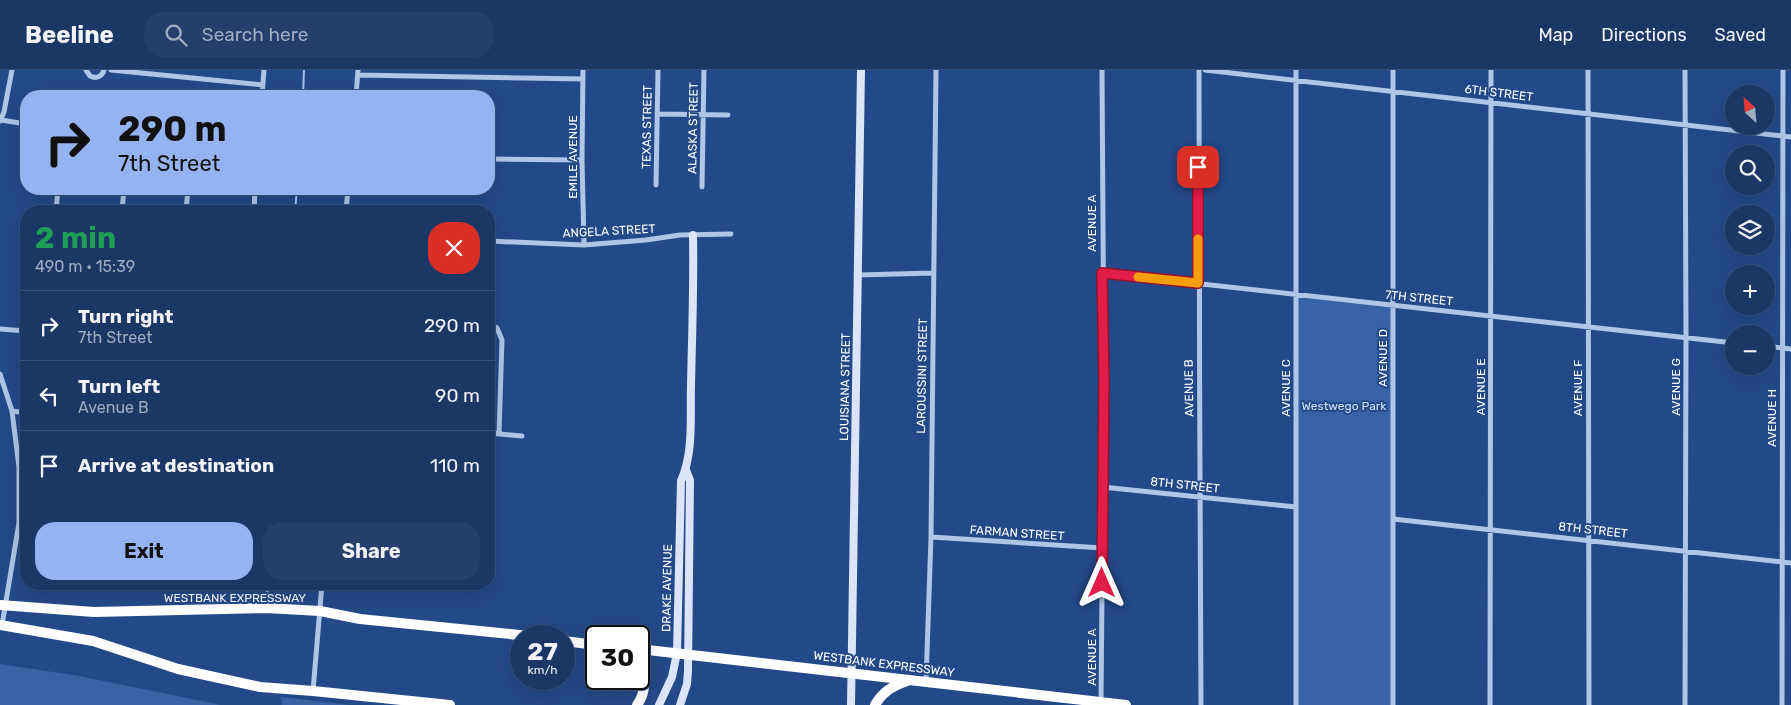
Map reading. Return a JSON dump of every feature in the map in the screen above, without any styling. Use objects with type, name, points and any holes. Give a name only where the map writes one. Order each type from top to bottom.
[{"type":"highway","name":"WESTBANK EXPRESSWAY","points":[[3,605],[94,612],[266,608],[320,611],[360,619],[510,634]]},
{"type":"highway","points":[[1,625],[93,641],[178,669],[260,687],[450,705]]},
{"type":"highway","name":"WESTBANK EXPRESSWAY","points":[[650,650],[1126,705]]},
{"type":"highway","points":[[875,705],[885,691],[910,680]]},
{"type":"highway","points":[[637,705],[644,690]]},
{"type":"highway","points":[[1052,696],[1064,705]]},
{"type":"street","points":[[12,70],[1,121],[20,123]]},
{"type":"street","points":[[86,70],[90,76],[96,78],[102,75],[104,70]]},
{"type":"street","points":[[111,70],[262,85]]},
{"type":"street","points":[[262,90],[264,70]]},
{"type":"street","name":"EMILE AVENUE","points":[[584,70],[582,160],[584,245]]},
{"type":"street","name":"TEXAS STREET","points":[[656,185],[658,70]]},
{"type":"street","name":"ALASKA STREET","points":[[702,187],[704,70]]},
{"type":"street","name":"LOUISIANA STREET","points":[[851,705],[861,70]]},
{"type":"street","name":"LAROUSSINI STREET","points":[[926,682],[930,537],[936,70]]},
{"type":"street","name":"AVENUE A","points":[[1101,703],[1104,379],[1102,70]]},
{"type":"street","name":"AVENUE B","points":[[1199,70],[1198,283],[1201,705]]},
{"type":"street","name":"6TH STREET","points":[[1205,70],[1791,137]]},
{"type":"street","name":"AVENUE C","points":[[1296,70],[1296,705]]},
{"type":"street","name":"AVENUE D","points":[[1393,70],[1393,705]]},
{"type":"street","name":"AVENUE E","points":[[1490,705],[1491,70]]},
{"type":"street","name":"AVENUE F","points":[[1588,70],[1589,705]]},
{"type":"street","name":"AVENUE G","points":[[1685,70],[1685,705]]},
{"type":"street","name":"AVENUE H","points":[[1782,705],[1783,70]]},
{"type":"street","points":[[356,90],[358,72],[583,79]]},
{"type":"street","points":[[658,114],[728,115]]},
{"type":"street","points":[[495,159],[582,160]]},
{"type":"street","name":"ANGELA STREET","points":[[495,241],[584,245],[680,235],[731,234]]},
{"type":"street","name":"DRAKE AVENUE","points":[[659,705],[672,677],[677,653],[681,481],[686,470],[690,439],[694,300],[693,235]]},
{"type":"street","points":[[858,275],[934,273]]},
{"type":"street","name":"7TH STREET","points":[[1102,273],[1725,341]]},
{"type":"street","points":[[495,327],[502,340],[499,434]]},
{"type":"street","points":[[0,329],[20,331]]},
{"type":"street","points":[[1775,347],[1791,349]]},
{"type":"street","points":[[0,374],[12,411],[19,467],[19,523],[3,605],[1,625]]},
{"type":"street","points":[[12,411],[20,412]]},
{"type":"street","points":[[495,434],[522,436]]},
{"type":"street","name":"DRAKE AVENUE","points":[[680,705],[687,684],[688,654],[690,480],[686,470]]},
{"type":"street","name":"8TH STREET","points":[[1102,487],[1296,507]]},
{"type":"street","name":"8TH STREET","points":[[1393,519],[1791,564]]},
{"type":"street","name":"FARMAN STREET","points":[[930,537],[1102,548]]},
{"type":"street","points":[[313,691],[322,590]]},
{"type":"green space","name":"Westwego Park","points":[[1296,294],[1393,305],[1393,705],[1296,705]]},
{"type":"green space","points":[[0,664],[79,676],[221,705],[0,705]]},
{"type":"green space","points":[[281,697],[350,705],[282,705]]},
{"type":"waterway","points":[[303,90],[304,70]]},
{"type":"waterway","points":[[296,195],[296,205]]},
{"type":"waterway","points":[[267,590],[267,595]]},
{"type":"slow traffic","points":[[1138,277],[1198,283],[1198,239]]},
{"type":"route","points":[[1102,583],[1104,379],[1102,273],[1198,283],[1198,167]]}]
